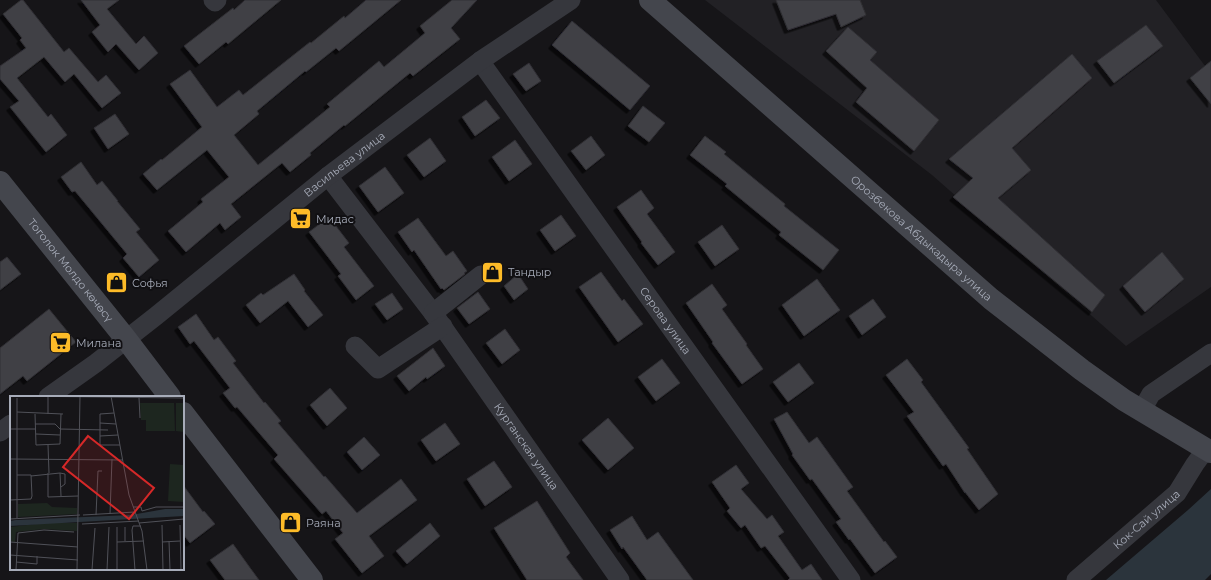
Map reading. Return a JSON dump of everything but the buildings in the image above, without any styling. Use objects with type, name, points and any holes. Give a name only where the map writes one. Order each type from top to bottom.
[{"type":"street","points":[[213,0],[215,2],[217,0]]},
{"type":"street","name":"Васильева улица","points":[[49,396],[156,316],[328,176],[480,61],[571,0]]},
{"type":"street","name":"Орозбекова Абдыкадыра улица","points":[[650,0],[991,299],[1082,370],[1124,400],[1208,450]]},
{"type":"street","name":"Серова улица","points":[[480,61],[852,580]]},
{"type":"street","name":"Курганская улица","points":[[328,176],[438,319],[620,580]]},
{"type":"street","name":"Тоголок Молдо көчөсү","points":[[0,182],[126,339],[169,396]]},
{"type":"street","points":[[355,346],[378,369],[438,319],[480,275]]},
{"type":"street","points":[[1142,410],[1150,394],[1211,353]]},
{"type":"street","points":[[184,414],[312,580]]},
{"type":"street","points":[[0,432],[10,425]]},
{"type":"street","name":"Кок-Сай улица","points":[[1076,580],[1177,493],[1195,464],[1208,450]]},
{"type":"shaded area","points":[[705,0],[1156,0],[1211,74],[1211,287],[1126,346],[932,175]]},
{"type":"shaded area","points":[[1211,489],[1211,574],[1205,580],[1106,580],[1188,510]]},
{"type":"place","name":"Мидас","points":[[301,219]]},
{"type":"place","name":"Тандыр","points":[[493,272]]},
{"type":"place","name":"Софья","points":[[116,283]]},
{"type":"place","name":"Милана","points":[[61,343]]},
{"type":"place","name":"Раяна","points":[[291,523]]}]
